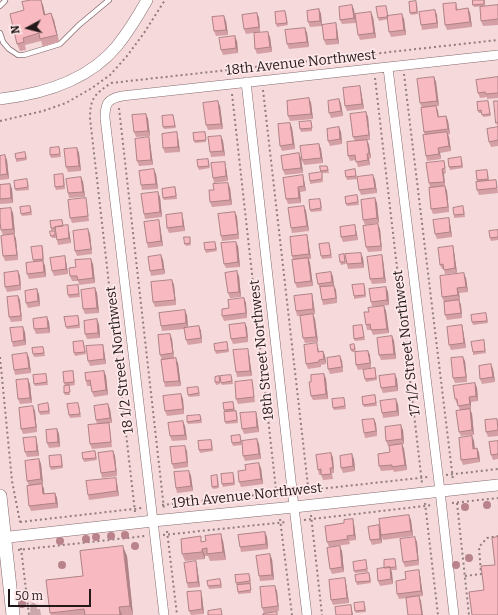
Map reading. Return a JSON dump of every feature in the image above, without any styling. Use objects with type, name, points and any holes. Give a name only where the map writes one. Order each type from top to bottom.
[{"type":"main road","points":[[0,496],[4,575],[13,615]]},
{"type":"street","points":[[0,99],[28,95],[51,89],[74,80],[92,69],[116,47],[147,0]]},
{"type":"street","name":"18th Avenue Northwest","points":[[108,102],[113,98],[122,96],[498,55]]},
{"type":"street","name":"17 1/2 Street Northwest","points":[[388,68],[454,615]]},
{"type":"street","name":"18th Street Northwest","points":[[246,82],[307,615]]},
{"type":"street","name":"18 1/2 Street Northwest","points":[[108,102],[105,110],[105,118],[164,615]]},
{"type":"street","name":"19th Avenue Northwest","points":[[2,538],[498,485]]},
{"type":"lane","points":[[0,33],[3,42],[9,49],[18,55],[24,55],[53,47],[60,44],[79,25],[109,0]]},
{"type":"lane","points":[[0,6],[4,1]]},
{"type":"path","points":[[0,357],[12,481],[20,522],[134,508],[90,118],[90,106],[94,98],[101,90],[111,83],[498,40]]},
{"type":"path","points":[[403,66],[453,474],[498,469]]},
{"type":"path","points":[[262,81],[308,490],[421,477],[374,69]]},
{"type":"path","points":[[122,96],[118,105],[163,505],[276,493],[232,94]]},
{"type":"path","points":[[469,615],[457,503],[498,498]]},
{"type":"path","points":[[322,615],[311,519],[425,506],[438,615]]},
{"type":"path","points":[[177,615],[168,534],[281,523],[292,615]]},
{"type":"path","points":[[465,576],[481,574],[479,547],[487,538],[498,536]]},
{"type":"path","points":[[29,615],[21,549],[138,537]]},
{"type":"shaded area","points":[[31,597],[33,603],[36,603],[37,609],[40,609],[41,615],[30,615]]},
{"type":"building","points":[[41,0],[44,15],[51,13],[57,35],[40,39],[39,33],[23,38],[24,42],[17,44],[10,14],[24,10],[22,2]]},
{"type":"building","points":[[473,0],[484,0],[484,4],[473,5]]},
{"type":"building","points":[[416,1],[417,12],[410,13],[409,2]]},
{"type":"building","points":[[456,3],[456,10],[468,8],[470,22],[445,25],[443,4]]},
{"type":"building","points":[[352,5],[354,18],[340,20],[339,7]]},
{"type":"building","points":[[498,5],[498,19],[481,21],[480,7]]},
{"type":"building","points":[[386,6],[388,17],[378,18],[376,7]]},
{"type":"building","points":[[319,9],[320,21],[308,22],[307,11]]},
{"type":"building","points":[[435,10],[437,23],[421,25],[419,12]]},
{"type":"building","points":[[285,11],[287,23],[276,24],[275,12]]},
{"type":"building","points":[[371,12],[374,33],[358,35],[355,14]]},
{"type":"building","points":[[257,13],[259,27],[244,29],[242,15]]},
{"type":"building","points":[[402,14],[404,30],[389,32],[387,16]]},
{"type":"building","points":[[224,16],[226,30],[214,31],[212,17]]},
{"type":"building","points":[[336,23],[337,39],[324,40],[322,25]]},
{"type":"building","points":[[305,28],[307,42],[287,44],[285,30]]},
{"type":"building","points":[[268,32],[270,47],[255,49],[254,33]]},
{"type":"building","points":[[235,36],[236,48],[221,50],[219,38]]},
{"type":"building","points":[[434,77],[437,101],[420,103],[417,79]]},
{"type":"building","points":[[498,77],[498,93],[478,93],[476,80]]},
{"type":"building","points":[[360,86],[362,104],[345,106],[343,88]]},
{"type":"building","points":[[309,98],[311,114],[288,116],[287,101]]},
{"type":"building","points":[[339,99],[341,111],[329,113],[328,101]]},
{"type":"building","points":[[218,101],[221,124],[206,125],[203,103]]},
{"type":"building","points":[[488,101],[490,114],[482,115],[481,110],[478,111],[477,102]]},
{"type":"building","points":[[494,101],[498,101],[498,122],[496,123]]},
{"type":"building","points":[[436,106],[438,117],[446,116],[448,129],[424,132],[421,108]]},
{"type":"building","points":[[366,112],[369,135],[353,137],[350,114]]},
{"type":"building","points":[[146,114],[148,131],[134,132],[132,115]]},
{"type":"building","points":[[173,115],[175,126],[163,127],[162,116]]},
{"type":"building","points":[[311,121],[312,128],[300,129],[299,122]]},
{"type":"building","points":[[290,123],[293,144],[280,146],[278,124]]},
{"type":"building","points":[[339,127],[340,139],[328,141],[327,129]]},
{"type":"building","points":[[498,127],[498,140],[489,142],[487,129]]},
{"type":"building","points":[[177,132],[178,147],[163,148],[162,134]]},
{"type":"building","points":[[205,132],[206,140],[194,141],[193,133]]},
{"type":"building","points":[[447,132],[449,146],[438,148],[439,154],[426,156],[423,135]]},
{"type":"building","points":[[221,136],[223,151],[210,152],[208,137]]},
{"type":"building","points":[[149,137],[151,160],[137,161],[135,139]]},
{"type":"building","points":[[367,140],[369,153],[367,154],[368,160],[356,162],[355,155],[348,156],[347,142]]},
{"type":"building","points":[[319,144],[321,158],[302,160],[300,146]]},
{"type":"building","points":[[59,147],[60,154],[50,155],[50,148]]},
{"type":"building","points":[[77,148],[79,166],[66,167],[64,149]]},
{"type":"building","points":[[25,152],[26,158],[16,159],[15,154]]},
{"type":"building","points":[[299,153],[301,168],[283,170],[281,156]]},
{"type":"building","points":[[5,155],[7,174],[0,175],[0,156]]},
{"type":"building","points":[[461,157],[462,166],[449,167],[448,159]]},
{"type":"building","points":[[208,159],[209,166],[198,167],[197,160]]},
{"type":"building","points":[[444,161],[445,168],[442,169],[444,182],[429,183],[426,163]]},
{"type":"building","points":[[225,162],[226,176],[213,178],[211,163]]},
{"type":"building","points":[[320,166],[327,166],[328,170],[321,171]]},
{"type":"building","points":[[154,169],[156,184],[141,185],[139,171]]},
{"type":"building","points":[[355,169],[356,176],[346,177],[345,171]]},
{"type":"building","points":[[487,170],[488,179],[477,180],[476,171]]},
{"type":"building","points":[[322,172],[322,179],[310,181],[309,174]]},
{"type":"building","points":[[63,174],[64,186],[55,187],[54,175]]},
{"type":"building","points":[[303,175],[304,186],[298,187],[299,198],[286,199],[283,178]]},
{"type":"building","points":[[373,175],[375,188],[359,190],[357,177]]},
{"type":"building","points":[[81,177],[83,192],[68,193],[66,179]]},
{"type":"building","points":[[27,179],[28,187],[15,189],[14,181]]},
{"type":"building","points":[[496,180],[497,188],[477,190],[476,182]]},
{"type":"building","points":[[228,183],[230,200],[210,202],[209,190],[214,190],[213,184]]},
{"type":"building","points":[[10,184],[11,198],[0,199],[0,185]]},
{"type":"building","points":[[445,186],[448,207],[431,209],[429,188]]},
{"type":"building","points":[[175,187],[176,196],[163,198],[162,189]]},
{"type":"building","points":[[158,192],[160,212],[144,214],[141,194]]},
{"type":"building","points":[[357,195],[358,202],[346,204],[345,197]]},
{"type":"building","points":[[86,198],[88,216],[70,218],[68,200]]},
{"type":"building","points":[[375,198],[377,218],[363,220],[361,200]]},
{"type":"building","points":[[320,199],[321,208],[310,210],[309,200]]},
{"type":"building","points":[[30,206],[31,212],[21,214],[20,207]]},
{"type":"building","points":[[304,206],[307,226],[291,228],[288,208]]},
{"type":"building","points":[[463,206],[464,214],[454,215],[453,208]]},
{"type":"building","points":[[11,208],[13,229],[1,230],[0,209]]},
{"type":"building","points":[[235,212],[238,234],[221,236],[218,214]]},
{"type":"building","points":[[182,213],[183,226],[167,228],[166,215]]},
{"type":"building","points":[[449,218],[450,232],[435,234],[433,220]]},
{"type":"building","points":[[62,220],[63,226],[51,228],[50,221]]},
{"type":"building","points":[[159,220],[161,241],[147,243],[144,222]]},
{"type":"building","points":[[378,224],[381,246],[366,247],[363,226]]},
{"type":"building","points":[[68,225],[69,238],[57,240],[55,227]]},
{"type":"building","points":[[355,225],[356,235],[341,237],[340,227]]},
{"type":"building","points":[[88,229],[91,249],[75,251],[73,231]]},
{"type":"building","points":[[498,230],[498,237],[490,238],[489,231]]},
{"type":"building","points":[[50,231],[55,231],[55,235],[51,236]]},
{"type":"building","points":[[14,234],[17,255],[3,256],[1,236]]},
{"type":"building","points":[[307,235],[309,254],[292,256],[290,237]]},
{"type":"building","points":[[184,237],[190,237],[190,243],[185,244]]},
{"type":"building","points":[[215,242],[216,249],[205,250],[204,243]]},
{"type":"building","points":[[236,242],[238,262],[224,264],[221,243]]},
{"type":"building","points":[[329,243],[331,255],[321,256],[319,244]]},
{"type":"building","points":[[42,246],[43,259],[33,260],[31,247]]},
{"type":"building","points":[[453,246],[455,268],[444,270],[443,264],[440,265],[438,248]]},
{"type":"building","points":[[361,253],[362,263],[347,264],[345,254]]},
{"type":"building","points":[[344,254],[345,262],[340,262],[339,255]]},
{"type":"building","points":[[161,255],[163,269],[150,271],[148,257]]},
{"type":"building","points":[[382,255],[384,278],[370,279],[367,257]]},
{"type":"building","points":[[65,256],[66,269],[52,271],[50,258]]},
{"type":"building","points":[[308,258],[311,281],[295,283],[292,260]]},
{"type":"building","points":[[91,259],[93,278],[78,280],[77,276],[70,276],[69,268],[76,267],[75,260]]},
{"type":"building","points":[[43,261],[44,272],[27,274],[26,263]]},
{"type":"building","points":[[18,271],[20,285],[5,287],[4,273]]},
{"type":"building","points":[[237,271],[239,292],[228,293],[225,273]]},
{"type":"building","points":[[331,272],[332,282],[318,284],[316,274]]},
{"type":"building","points":[[464,273],[466,287],[457,288],[458,295],[442,297],[440,276]]},
{"type":"building","points":[[172,280],[175,300],[153,302],[151,282]]},
{"type":"building","points":[[364,284],[365,295],[354,296],[352,285]]},
{"type":"building","points":[[78,285],[79,294],[68,295],[67,286]]},
{"type":"building","points":[[334,286],[336,298],[322,300],[320,287]]},
{"type":"building","points":[[386,287],[387,300],[371,302],[369,289]]},
{"type":"building","points":[[95,288],[97,308],[83,309],[81,290]]},
{"type":"building","points":[[37,289],[38,301],[26,303],[25,291]]},
{"type":"building","points":[[312,294],[313,309],[296,311],[294,296]]},
{"type":"building","points":[[18,296],[21,316],[9,317],[7,297]]},
{"type":"building","points":[[244,298],[246,313],[222,316],[222,309],[229,308],[228,300]]},
{"type":"building","points":[[459,300],[461,313],[445,315],[444,302]]},
{"type":"building","points":[[384,306],[387,329],[371,330],[370,324],[366,325],[364,312],[369,312],[368,308]]},
{"type":"building","points":[[185,310],[186,323],[161,326],[159,313]]},
{"type":"building","points":[[486,313],[487,321],[472,322],[471,315]]},
{"type":"building","points":[[313,314],[316,337],[303,338],[300,316]]},
{"type":"building","points":[[78,316],[79,325],[66,327],[64,317]]},
{"type":"building","points":[[47,317],[48,328],[34,329],[33,319]]},
{"type":"building","points":[[97,319],[98,333],[85,334],[84,321]]},
{"type":"building","points":[[245,323],[247,337],[231,339],[229,325]]},
{"type":"building","points":[[362,325],[364,337],[354,339],[353,326]]},
{"type":"building","points":[[462,325],[464,343],[449,345],[447,327]]},
{"type":"building","points":[[199,326],[201,338],[186,340],[184,328]]},
{"type":"building","points":[[23,327],[24,340],[12,342],[10,328]]},
{"type":"building","points":[[170,334],[173,353],[160,355],[158,335]]},
{"type":"building","points":[[392,336],[394,354],[379,355],[377,338]]},
{"type":"building","points":[[484,340],[485,351],[473,352],[471,342]]},
{"type":"building","points":[[83,341],[85,352],[74,353],[73,342]]},
{"type":"building","points":[[227,342],[228,350],[215,351],[214,344]]},
{"type":"building","points":[[317,343],[318,352],[323,351],[324,359],[319,360],[319,362],[306,364],[304,345]]},
{"type":"building","points":[[354,344],[355,349],[351,350],[350,345]]},
{"type":"building","points":[[103,345],[104,359],[88,361],[86,346]]},
{"type":"building","points":[[43,347],[44,353],[33,354],[32,348]]},
{"type":"building","points":[[248,349],[250,371],[236,372],[233,350]]},
{"type":"building","points":[[368,351],[370,363],[356,365],[355,352]]},
{"type":"building","points":[[27,353],[29,368],[14,370],[12,355]]},
{"type":"building","points":[[340,356],[342,367],[328,369],[327,358]]},
{"type":"building","points":[[463,357],[466,377],[453,378],[451,358]]},
{"type":"building","points":[[176,358],[179,381],[164,382],[161,360]]},
{"type":"building","points":[[491,364],[493,377],[480,379],[479,366]]},
{"type":"building","points":[[375,368],[376,378],[365,379],[363,370]]},
{"type":"building","points":[[73,371],[74,382],[64,383],[63,372]]},
{"type":"building","points":[[104,371],[106,390],[92,392],[90,380],[86,381],[85,373]]},
{"type":"building","points":[[46,374],[47,382],[34,384],[33,375]]},
{"type":"building","points":[[324,374],[326,394],[311,396],[309,382],[311,382],[311,375]]},
{"type":"building","points":[[395,374],[396,386],[381,388],[379,376]]},
{"type":"building","points":[[231,375],[232,381],[221,383],[220,376]]},
{"type":"building","points":[[219,376],[220,382],[215,382],[215,377]]},
{"type":"building","points":[[28,379],[30,398],[18,399],[16,380]]},
{"type":"building","points":[[252,380],[254,397],[236,399],[235,382]]},
{"type":"building","points":[[475,383],[476,396],[469,397],[470,404],[458,406],[457,399],[455,399],[453,386]]},
{"type":"building","points":[[69,385],[70,392],[64,393],[64,386]]},
{"type":"building","points":[[198,387],[199,393],[188,395],[187,388]]},
{"type":"building","points":[[181,394],[183,409],[165,411],[163,396]]},
{"type":"building","points":[[375,395],[376,403],[363,405],[362,397]]},
{"type":"building","points":[[344,398],[345,406],[333,408],[332,399]]},
{"type":"building","points":[[396,399],[397,411],[382,413],[380,401]]},
{"type":"building","points":[[233,402],[234,409],[224,410],[223,403]]},
{"type":"building","points":[[48,403],[49,411],[39,412],[38,405]]},
{"type":"building","points":[[78,403],[80,414],[69,415],[67,404]]},
{"type":"building","points":[[108,404],[110,418],[96,420],[94,406]]},
{"type":"building","points":[[33,406],[36,427],[21,429],[19,408]]},
{"type":"building","points":[[470,409],[472,430],[459,432],[456,411]]},
{"type":"building","points":[[236,411],[237,420],[225,422],[224,412]]},
{"type":"building","points":[[256,412],[257,427],[242,429],[240,413]]},
{"type":"building","points":[[200,415],[201,420],[187,422],[187,416]]},
{"type":"building","points":[[374,419],[376,431],[364,433],[362,420]]},
{"type":"building","points":[[497,419],[498,430],[486,432],[485,420]]},
{"type":"building","points":[[183,421],[185,435],[170,436],[168,423]]},
{"type":"building","points":[[109,423],[111,442],[90,444],[88,425]]},
{"type":"building","points":[[401,425],[402,439],[386,441],[385,427]]},
{"type":"building","points":[[57,429],[58,442],[47,443],[46,430]]},
{"type":"building","points":[[240,435],[241,442],[232,443],[231,436]]},
{"type":"building","points":[[472,436],[473,449],[477,448],[478,458],[461,460],[459,438]]},
{"type":"building","points":[[36,437],[37,451],[25,452],[23,438]]},
{"type":"building","points":[[257,439],[259,454],[243,456],[242,441]]},
{"type":"building","points":[[211,440],[212,449],[199,450],[198,441]]},
{"type":"building","points":[[498,441],[498,454],[491,455],[489,442]]},
{"type":"building","points":[[402,444],[405,465],[392,467],[392,465],[379,466],[378,454],[390,452],[389,446]]},
{"type":"building","points":[[185,446],[187,462],[172,464],[170,447]]},
{"type":"building","points":[[95,451],[96,458],[83,459],[82,453]]},
{"type":"building","points":[[113,451],[116,471],[101,473],[98,453]]},
{"type":"building","points":[[331,453],[333,468],[330,468],[331,474],[321,475],[321,469],[318,470],[316,455]]},
{"type":"building","points":[[352,454],[353,466],[341,468],[340,456]]},
{"type":"building","points":[[61,455],[62,466],[50,467],[49,456]]},
{"type":"building","points":[[39,459],[41,479],[27,481],[25,461]]},
{"type":"building","points":[[259,463],[261,479],[239,482],[238,471],[246,470],[245,465]]},
{"type":"building","points":[[189,471],[191,486],[176,488],[174,472]]},
{"type":"building","points":[[233,473],[234,483],[222,484],[221,474]]},
{"type":"building","points":[[217,475],[218,486],[212,487],[211,476]]},
{"type":"building","points":[[116,478],[117,491],[88,495],[86,481]]},
{"type":"building","points":[[42,484],[43,494],[55,493],[56,503],[29,506],[27,486]]},
{"type":"building","points":[[409,515],[411,531],[381,535],[379,519]]},
{"type":"building","points":[[353,519],[354,535],[347,536],[348,539],[327,542],[325,526],[344,523],[344,520]]},
{"type":"building","points":[[379,525],[380,539],[370,540],[368,527]]},
{"type":"building","points":[[265,532],[266,544],[240,547],[238,535]]},
{"type":"building","points":[[221,534],[223,552],[207,554],[207,548],[202,549],[202,552],[182,554],[181,539],[201,536],[201,542],[206,541],[205,536]]},
{"type":"building","points":[[415,537],[418,560],[403,562],[400,539]]},
{"type":"building","points":[[498,537],[498,615],[472,615],[469,592],[484,590],[481,566],[495,565],[492,538]]},
{"type":"building","points":[[123,546],[130,606],[119,607],[120,615],[85,615],[84,609],[50,613],[46,580],[83,576],[80,551]]},
{"type":"building","points":[[340,546],[342,567],[330,569],[327,548]]},
{"type":"building","points":[[270,554],[272,575],[259,576],[256,556]]},
{"type":"building","points":[[395,559],[396,567],[384,568],[384,560]]},
{"type":"building","points":[[366,560],[367,569],[354,571],[353,562]]},
{"type":"building","points":[[196,561],[198,582],[187,583],[184,563]]},
{"type":"building","points":[[390,567],[391,579],[378,581],[377,569]]},
{"type":"building","points":[[419,570],[421,591],[397,594],[396,581],[406,579],[405,572]]},
{"type":"building","points":[[369,573],[370,581],[356,582],[355,575]]},
{"type":"building","points":[[249,574],[250,581],[236,583],[235,575]]},
{"type":"building","points":[[345,578],[347,598],[331,600],[329,580]]},
{"type":"building","points":[[220,579],[221,585],[208,586],[207,581]]},
{"type":"building","points":[[250,584],[251,590],[238,592],[237,585]]},
{"type":"building","points":[[275,586],[278,606],[262,608],[260,587]]},
{"type":"building","points":[[201,591],[202,609],[189,611],[187,592]]},
{"type":"building","points":[[419,596],[422,615],[408,615],[406,598]]},
{"type":"building","points":[[364,602],[365,610],[355,611],[354,603]]},
{"type":"building","points":[[351,605],[352,615],[336,615],[335,607]]},
{"type":"building","points":[[221,609],[222,615],[208,615],[208,611]]},
{"type":"building","points":[[277,612],[277,615],[263,615],[263,614]]}]
